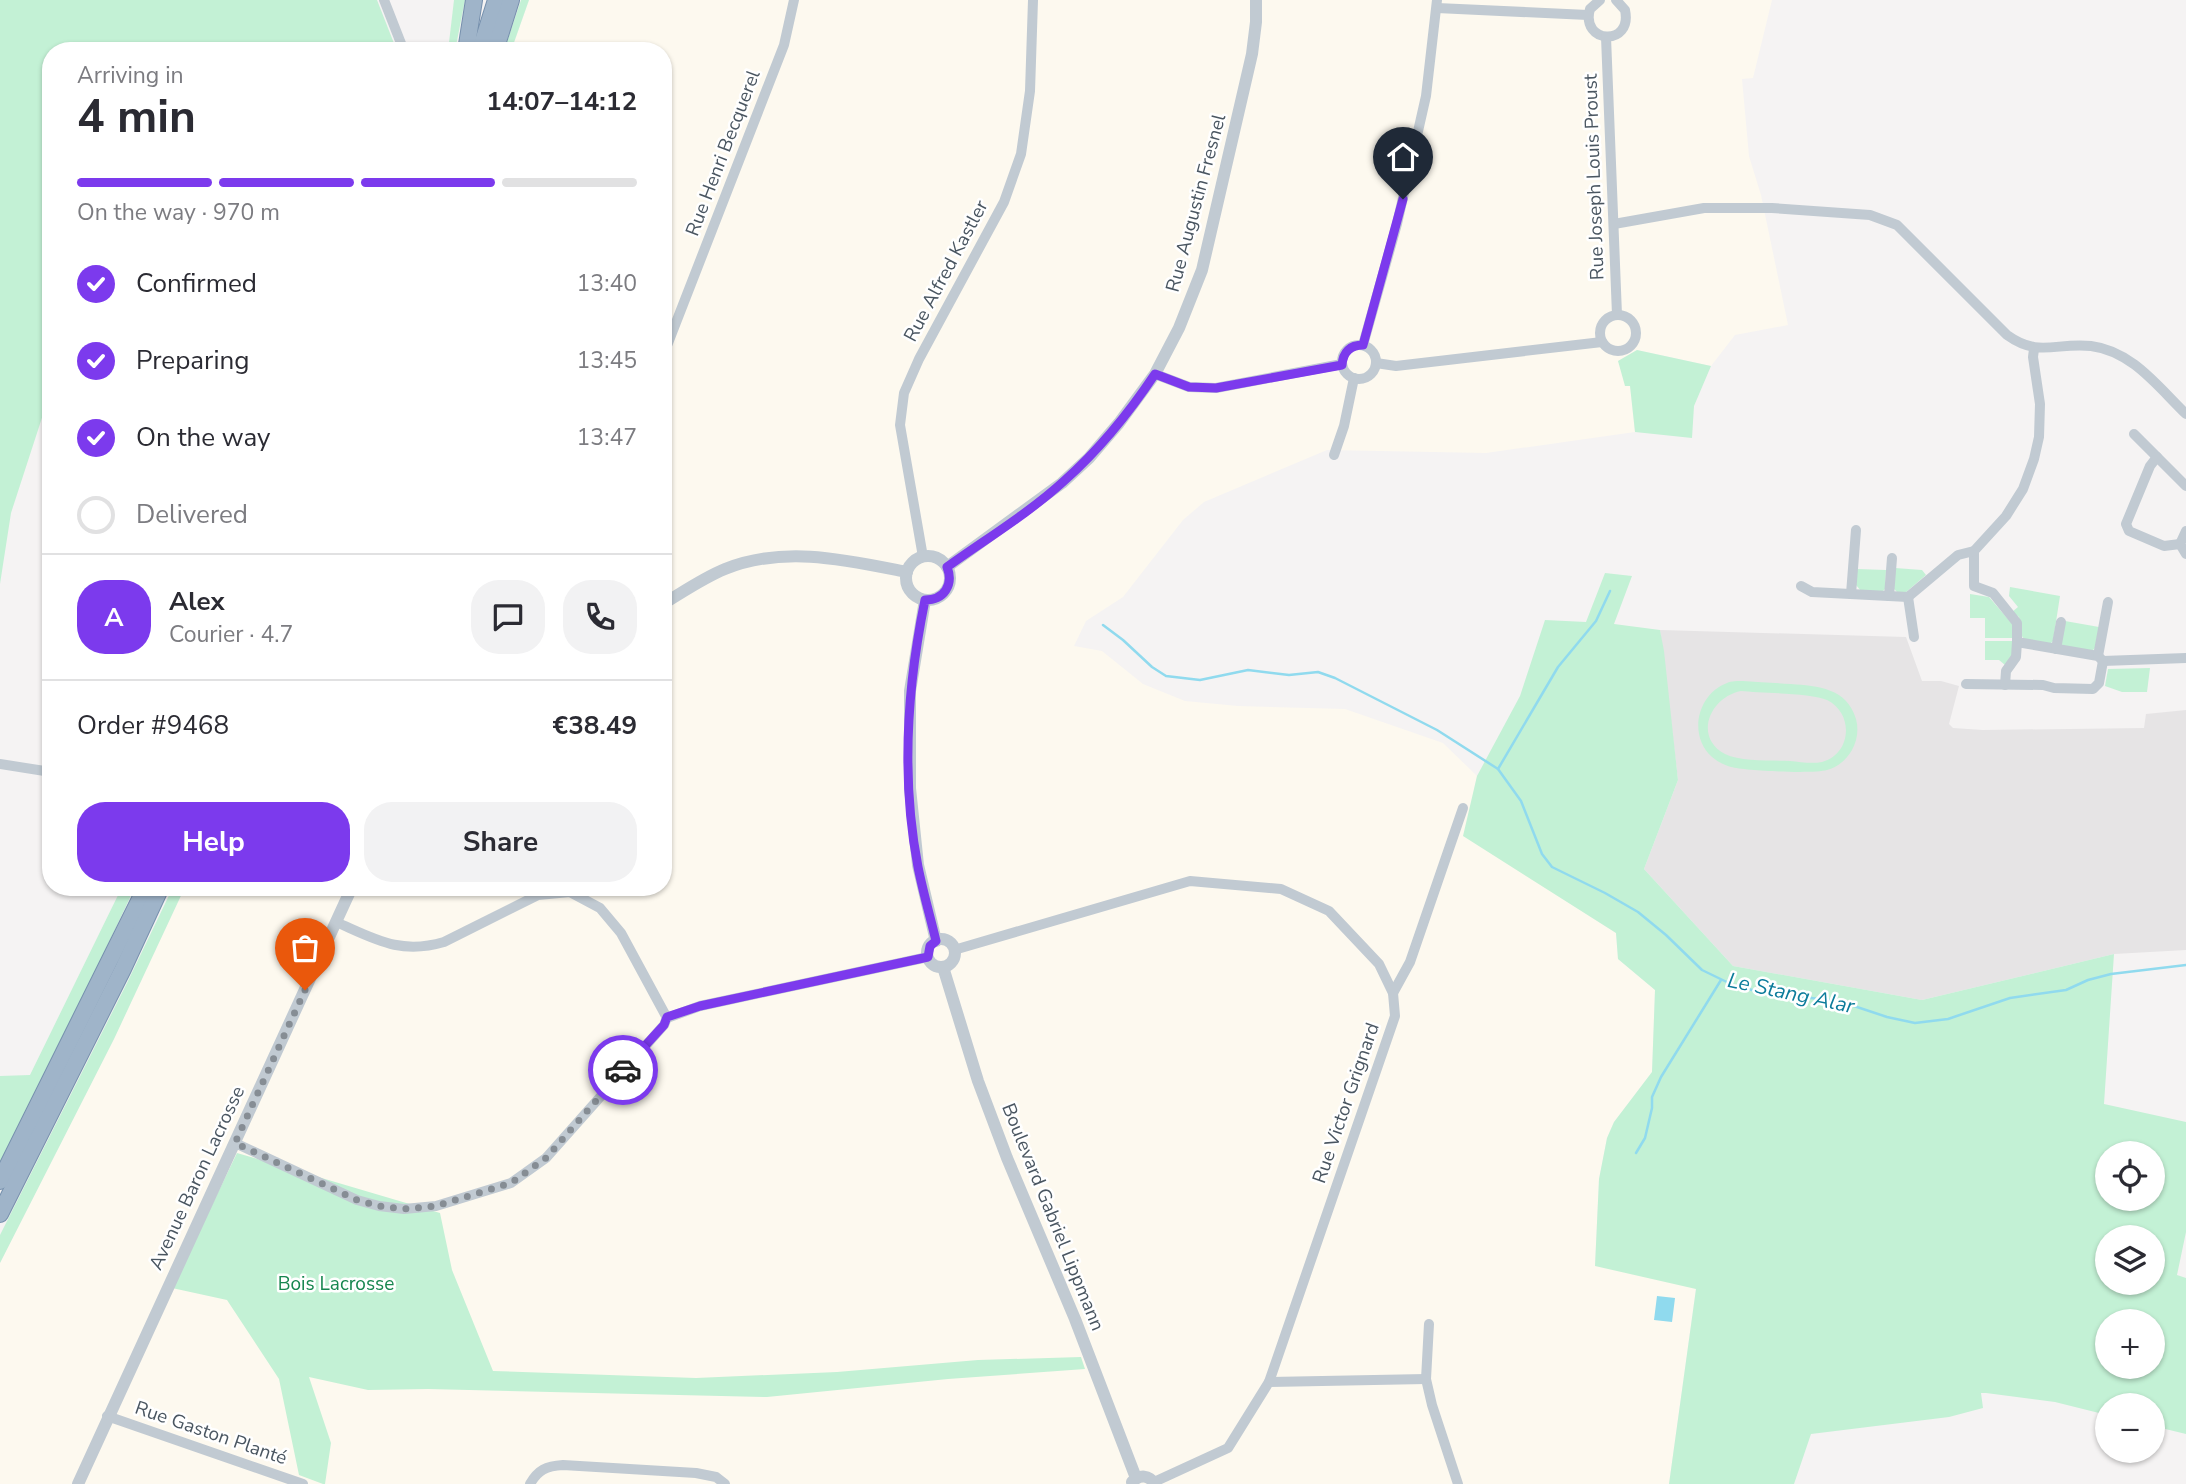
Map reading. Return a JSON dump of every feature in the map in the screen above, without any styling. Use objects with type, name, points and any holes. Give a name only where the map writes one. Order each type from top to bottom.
[{"type":"highway","points":[[467,42],[474,0]]},
{"type":"highway","points":[[483,42],[496,0]]},
{"type":"highway","points":[[498,42],[511,0]]},
{"type":"highway","points":[[0,1181],[142,896]]},
{"type":"highway","points":[[0,1214],[157,896]]},
{"type":"street","points":[[384,0],[400,42]]},
{"type":"street","name":"Rue Henri Becquerel","points":[[672,333],[784,45],[794,0]]},
{"type":"street","name":"Rue Alfred Kastler","points":[[923,557],[900,425],[904,393],[919,359],[1004,202],[1021,154],[1030,91],[1033,0]]},
{"type":"street","name":"Rue Augustin Fresnel","points":[[947,567],[1062,483],[1089,458],[1119,424],[1155,374],[1180,328],[1202,270],[1252,54],[1256,0]]},
{"type":"street","points":[[1600,0],[1590,9],[1589,23],[1599,35],[1606,37],[1614,36],[1625,25],[1625,10],[1620,1]]},
{"type":"street","points":[[1363,345],[1397,224],[1423,109],[1437,4],[1588,15]]},
{"type":"street","name":"Rue Joseph Louis Proust","points":[[1606,37],[1617,315]]},
{"type":"street","points":[[1614,225],[1704,208],[1772,208],[1870,215],[1897,225],[2019,344],[2034,348],[2092,346],[2110,351],[2133,362],[2186,414]]},
{"type":"street","points":[[1617,315],[1633,322],[1637,331],[1636,340],[1630,348],[1614,352],[1602,342],[1602,324],[1608,318],[1617,315]]},
{"type":"street","points":[[1376,363],[1396,366],[1602,342]]},
{"type":"street","points":[[1363,345],[1375,355],[1376,363],[1366,378],[1354,378],[1342,365],[1345,352],[1350,347],[1363,345]]},
{"type":"street","points":[[1801,586],[1812,592],[1908,597],[1958,555],[1974,551],[2015,503],[2034,459],[2040,416],[2034,348]]},
{"type":"street","points":[[1155,374],[1189,387],[1216,388],[1342,365]]},
{"type":"street","points":[[1334,455],[1344,426],[1354,378]]},
{"type":"street","points":[[2134,434],[2186,486]]},
{"type":"street","points":[[2157,457],[2150,466],[2127,520],[2127,528],[2133,534],[2164,546],[2180,544]]},
{"type":"street","points":[[1851,594],[1856,530]]},
{"type":"street","points":[[2180,544],[2186,531]]},
{"type":"street","points":[[2180,544],[2186,554]]},
{"type":"street","points":[[1974,551],[1974,586],[1993,593],[2017,623],[2016,657],[2006,671],[2005,685]]},
{"type":"street","points":[[672,599],[724,569],[758,559],[787,555],[865,563],[907,572]]},
{"type":"street","points":[[923,557],[937,558],[947,567],[950,580],[944,593],[933,600],[925,600],[910,591],[906,579],[913,563],[923,557]]},
{"type":"street","points":[[1889,596],[1892,558]]},
{"type":"street","points":[[1908,597],[1914,637]]},
{"type":"street","points":[[925,600],[910,691],[910,788],[918,865],[936,941]]},
{"type":"street","points":[[1966,684],[2093,689],[2099,683],[2108,602]]},
{"type":"street","points":[[2056,649],[2061,622]]},
{"type":"street","points":[[2017,642],[2101,658],[2186,658]]},
{"type":"street","points":[[0,764],[42,771]]},
{"type":"street","points":[[1394,993],[1410,962],[1463,808]]},
{"type":"street","points":[[954,950],[1189,881],[1281,889],[1329,911],[1379,964],[1394,993]]},
{"type":"street","name":"Avenue Baron Lacrosse","points":[[78,1484],[348,896]]},
{"type":"street","points":[[336,922],[391,946],[432,946],[536,896]]},
{"type":"street","points":[[235,1143],[357,1200],[404,1209],[436,1206],[511,1183],[546,1158],[664,1025],[667,1017],[621,933],[600,908],[577,896]]},
{"type":"street","points":[[945,940],[954,950],[953,959],[943,967],[935,966],[928,957],[930,946],[936,941],[945,940]]},
{"type":"street","points":[[667,1017],[700,1006],[928,957]]},
{"type":"street","name":"Boulevard Gabriel Lippmann","points":[[943,967],[978,1081],[1007,1158],[1075,1319],[1133,1481]]},
{"type":"street","name":"Rue Victor Grignard","points":[[1155,1483],[1228,1448],[1269,1382],[1395,1016],[1394,993]]},
{"type":"street","points":[[1429,1324],[1426,1379],[1458,1484]]},
{"type":"street","points":[[1269,1382],[1426,1379]]},
{"type":"street","name":"Rue Gaston Planté","points":[[107,1416],[303,1484]]},
{"type":"street","points":[[530,1484],[541,1469],[562,1465],[696,1473],[716,1477],[725,1484]]},
{"type":"street","points":[[1133,1481],[1148,1477],[1155,1483]]},
{"type":"shaded area","points":[[529,0],[1772,0],[1753,78],[1742,79],[1749,156],[1761,195],[1788,325],[1735,335],[1711,366],[1637,350],[1618,361],[1630,385],[1635,432],[1486,453],[1327,450],[1204,502],[1183,520],[1123,597],[1086,621],[1074,646],[1102,651],[1143,684],[1185,701],[1238,706],[1345,709],[1443,743],[1477,776],[1464,836],[1616,933],[1618,959],[1655,990],[1652,1072],[1614,1122],[1607,1138],[1599,1179],[1595,1265],[1696,1288],[1669,1484],[0,1484],[0,1263],[114,1039],[181,896],[672,896],[672,42],[514,42]]},
{"type":"shaded area","points":[[1660,630],[1906,637],[1922,681],[1941,681],[1959,686],[1949,724],[1953,728],[2144,728],[2146,714],[2186,710],[2186,950],[2114,954],[1922,1000],[1733,966],[1644,869],[1678,780]]},
{"type":"green space","points":[[0,0],[377,0],[393,42],[42,42],[42,418],[11,513],[0,584]]},
{"type":"green space","points":[[454,0],[465,0],[457,42],[449,42]]},
{"type":"green space","points":[[521,0],[529,0],[514,42],[507,42]]},
{"type":"green space","points":[[1637,350],[1711,366],[1694,406],[1692,438],[1635,432],[1630,386],[1625,386],[1618,361]]},
{"type":"green space","points":[[1895,568],[1922,570],[1926,575],[1905,593],[1897,592],[1894,589]]},
{"type":"green space","points":[[1857,569],[1886,570],[1885,589],[1882,592],[1861,591],[1856,585]]},
{"type":"green space","points":[[1605,573],[1632,576],[1614,624],[1660,630],[1678,780],[1644,869],[1733,966],[1922,1000],[2114,954],[2104,1104],[2186,1122],[2186,1232],[2177,1275],[2186,1278],[2186,1434],[2165,1429],[2165,1393],[2095,1393],[2095,1412],[2055,1402],[1981,1393],[1983,1408],[1949,1417],[1811,1434],[1794,1484],[1669,1484],[1696,1289],[1595,1266],[1599,1179],[1607,1138],[1614,1122],[1652,1072],[1655,990],[1618,959],[1616,933],[1463,836],[1477,776],[1520,696],[1545,620],[1586,622]]},
{"type":"green space","points":[[2010,587],[2060,596],[2053,641],[2050,644],[2025,640],[2021,635],[2019,617],[2012,612],[2018,607],[2009,596]]},
{"type":"green space","points":[[1970,594],[1989,597],[2013,625],[2013,638],[1985,638],[1985,618],[1970,618]]},
{"type":"green space","points":[[2065,621],[2099,627],[2092,651],[2063,646],[2061,643]]},
{"type":"green space","points":[[1985,641],[2013,641],[2012,656],[2005,665],[1999,660],[1985,660]]},
{"type":"green space","points":[[2150,668],[2147,692],[2122,692],[2105,686],[2108,669]]},
{"type":"green space","points":[[1729,682],[1811,686],[1839,695],[1852,709],[1856,719],[1854,747],[1841,763],[1834,767],[1809,772],[1739,768],[1717,760],[1705,748],[1700,738],[1699,716],[1709,696],[1717,688]],"holes":[[[1741,691],[1827,700],[1842,714],[1846,733],[1844,742],[1832,758],[1814,763],[1748,759],[1725,754],[1715,747],[1710,738],[1709,718],[1721,701]]]},
{"type":"green space","points":[[118,896],[131,896],[0,1162],[0,1076],[30,1075]]},
{"type":"green space","points":[[169,896],[181,896],[114,1039],[0,1263],[0,1235]]},
{"type":"green space","name":"Bois Lacrosse","points":[[237,1153],[440,1213],[452,1270],[493,1371],[696,1378],[837,1372],[978,1360],[1081,1357],[1085,1369],[767,1397],[368,1390],[309,1377],[331,1443],[323,1484],[299,1475],[279,1379],[227,1300],[172,1288]]},
{"type":"water","points":[[1657,1296],[1675,1298],[1672,1322],[1654,1320]]},
{"type":"waterway","points":[[1498,769],[1558,667],[1596,621],[1610,591]]},
{"type":"waterway","name":"Le Stang Alar","points":[[1103,625],[1166,676],[1200,680],[1248,670],[1289,675],[1318,672],[1437,730],[1498,769],[1521,801],[1542,854],[1552,867],[1638,912],[1702,970],[1735,986],[1765,993],[1839,1001],[1915,1023],[1948,1019],[2010,998],[2066,990],[2111,974],[2186,965]]},
{"type":"waterway","points":[[1636,1153],[1645,1138],[1652,1097],[1661,1077],[1721,980]]},
{"type":"way so far","points":[[305,990],[235,1143],[357,1200],[379,1206],[404,1209],[436,1206],[511,1183],[546,1158],[623,1070]]},
{"type":"route","points":[[623,1070],[664,1025],[667,1017],[700,1006],[928,957],[928,949],[936,941],[918,865],[909,755],[910,691],[925,600],[933,600],[944,593],[950,580],[947,567],[1062,483],[1089,458],[1119,424],[1155,374],[1189,387],[1216,388],[1342,365],[1342,358],[1350,347],[1363,345],[1403,199]]}]
